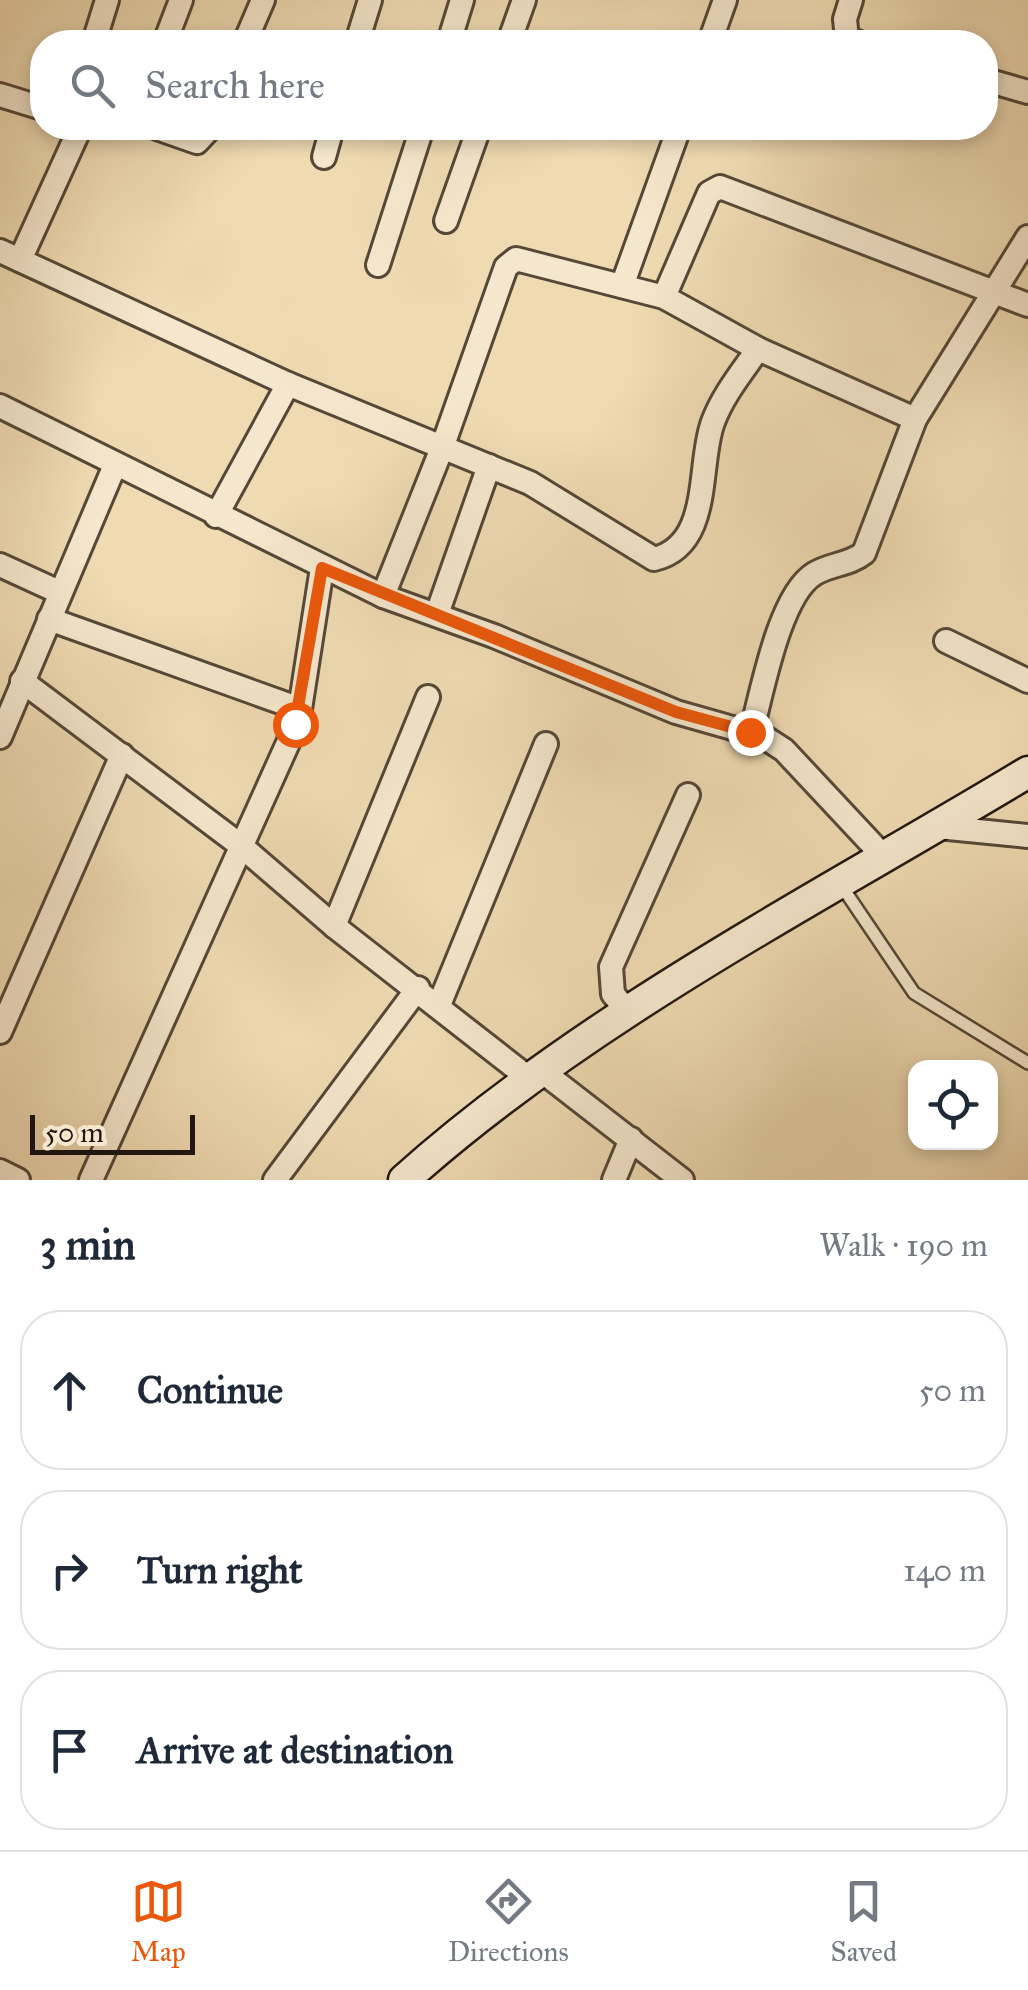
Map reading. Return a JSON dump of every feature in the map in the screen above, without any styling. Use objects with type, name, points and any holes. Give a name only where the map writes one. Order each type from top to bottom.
[{"type":"street","points":[[98,30],[107,0]]},
{"type":"street","points":[[169,30],[181,0]]},
{"type":"street","points":[[251,30],[263,0]]},
{"type":"street","points":[[361,30],[370,0]]},
{"type":"street","points":[[453,30],[462,0]]},
{"type":"street","points":[[513,30],[524,0]]},
{"type":"street","points":[[714,30],[725,0]]},
{"type":"street","points":[[844,30],[851,0]]},
{"type":"street","points":[[998,83],[1028,92]]},
{"type":"street","points":[[0,95],[30,104]]},
{"type":"street","points":[[73,140],[10,256],[288,384],[530,484],[647,556],[664,556],[696,519],[711,426],[720,405],[758,348]]},
{"type":"street","points":[[324,157],[329,140]]},
{"type":"street","points":[[378,265],[418,140]]},
{"type":"street","points":[[446,221],[475,140]]},
{"type":"street","points":[[622,286],[675,140]]},
{"type":"street","points":[[664,297],[709,193],[720,187],[1028,305]]},
{"type":"street","points":[[750,732],[782,624],[798,588],[816,572],[864,553],[916,419],[998,292],[1028,237]]},
{"type":"street","points":[[383,596],[511,262],[529,261],[664,297],[758,348],[916,419]]},
{"type":"street","points":[[216,516],[288,384]]},
{"type":"street","points":[[0,406],[114,466],[383,596],[437,614],[676,712],[750,732],[784,750],[885,858]]},
{"type":"street","points":[[0,734],[114,466]]},
{"type":"street","points":[[437,614],[489,466]]},
{"type":"street","points":[[0,565],[58,592]]},
{"type":"street","points":[[91,1180],[300,710],[322,568]]},
{"type":"street","points":[[49,619],[300,710]]},
{"type":"street","points":[[946,641],[1028,681]]},
{"type":"street","points":[[22,681],[240,845],[334,926],[537,1076],[631,1139],[682,1180]]},
{"type":"street","points":[[334,926],[428,697]]},
{"type":"street","points":[[439,1005],[546,744]]},
{"type":"street","points":[[0,1032],[122,755]]},
{"type":"street","points":[[416,1177],[464,1126],[629,1013],[1028,772]]},
{"type":"street","points":[[629,1013],[613,994],[611,967],[688,794]]},
{"type":"street","points":[[938,826],[1028,836]]},
{"type":"street","points":[[275,1180],[418,988]]},
{"type":"street","points":[[614,1180],[631,1139]]},
{"type":"street","points":[[0,1171],[18,1180]]},
{"type":"lane","points":[[841,885],[914,993],[1028,1063]]},
{"type":"route","points":[[295,724],[322,568],[676,712],[750,732]]}]
